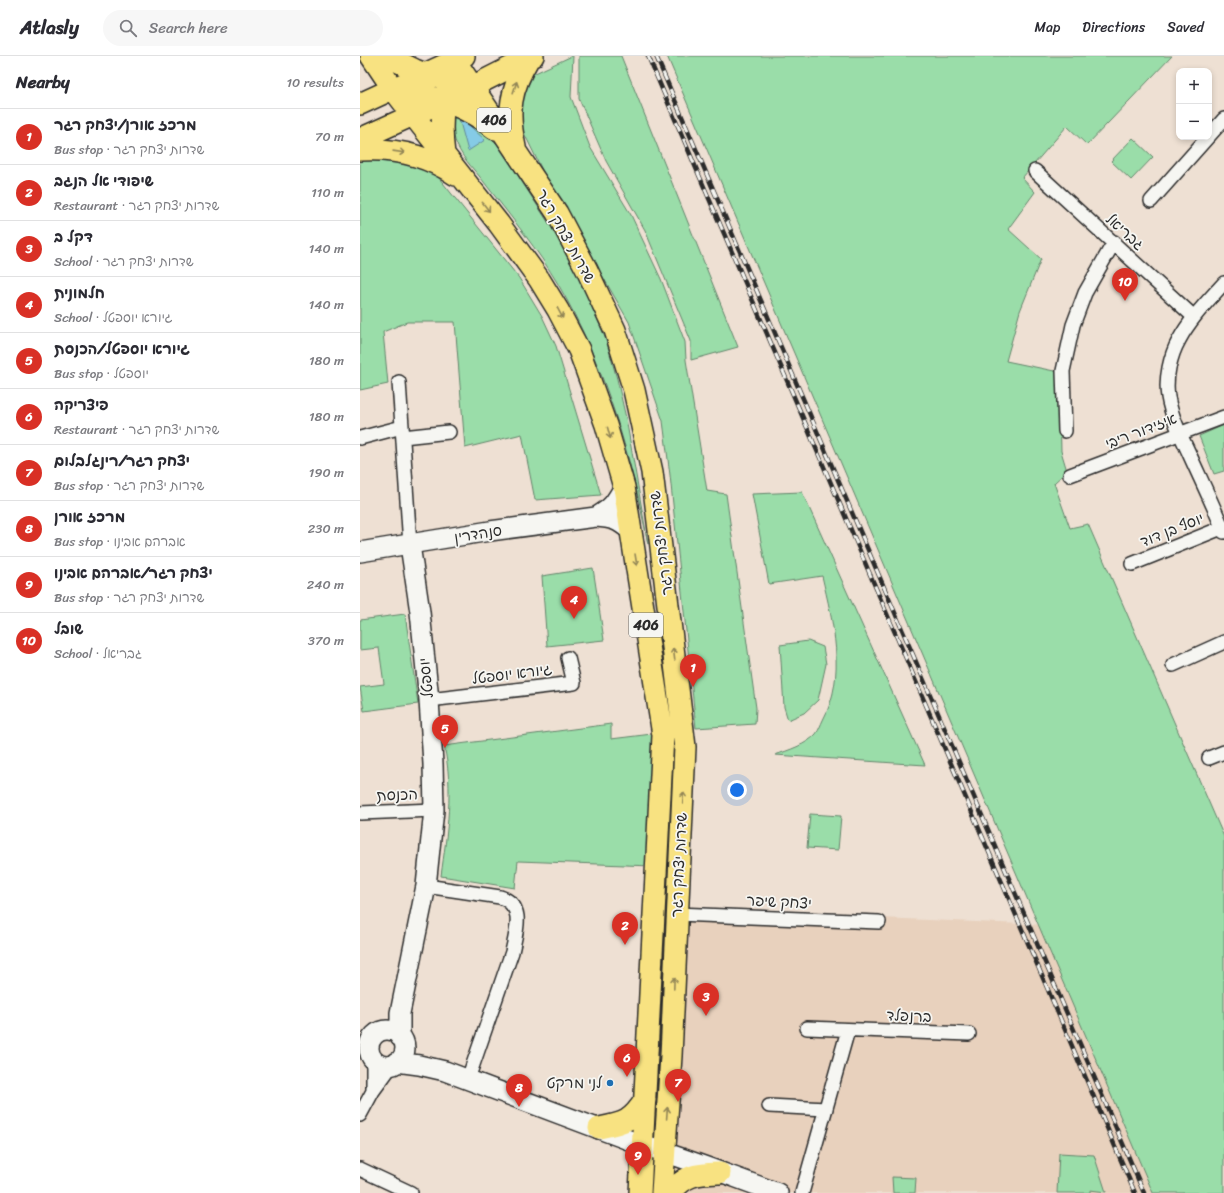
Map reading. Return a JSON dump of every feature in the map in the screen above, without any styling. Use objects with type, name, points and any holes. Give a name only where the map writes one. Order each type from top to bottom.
[{"type":"main road","name":"406","points":[[371,56],[393,89]]},
{"type":"main road","points":[[387,56],[425,75],[468,111],[482,119],[511,146]]},
{"type":"main road","points":[[360,138],[413,115],[446,92],[472,87],[531,57]]},
{"type":"main road","points":[[511,146],[512,97],[519,75],[531,57]]},
{"type":"main road","points":[[360,104],[425,75],[457,58]]},
{"type":"main road","points":[[444,154],[442,136],[446,92],[457,58]]},
{"type":"main road","name":"שדרות יצחק רגר","points":[[457,58],[472,87],[557,213],[587,270],[615,330],[634,390],[652,472],[685,747],[671,1056],[662,1193]]},
{"type":"main road","points":[[413,115],[425,75]]},
{"type":"main road","name":"שדרות יצחק רגר","points":[[393,89],[499,224],[539,279],[558,310],[575,343],[606,425],[624,487],[663,735],[640,1193]]},
{"type":"main road","points":[[360,150],[400,151],[418,156],[435,162],[466,182]]},
{"type":"main road","points":[[599,1128],[620,1124],[630,1119],[638,1112],[645,1100]]},
{"type":"main road","points":[[670,1193],[679,1182],[689,1177],[720,1173]]},
{"type":"street","points":[[1212,132],[1224,119]]},
{"type":"street","points":[[1151,200],[1204,140]]},
{"type":"street","name":"גבריאל","points":[[1035,171],[1194,317]]},
{"type":"street","points":[[1065,431],[1063,371],[1073,325],[1085,293],[1114,242]]},
{"type":"street","points":[[1223,528],[1180,434],[1173,415],[1168,396],[1168,376],[1173,353],[1179,340],[1194,317],[1224,283]]},
{"type":"street","name":"יוספטל","points":[[399,382],[410,545],[420,612],[428,700],[433,764],[434,810],[426,886],[400,1013],[402,1040]]},
{"type":"street","name":"איזידור ריבי","points":[[1070,476],[1224,417]]},
{"type":"street","points":[[360,438],[403,432],[449,432]]},
{"type":"street","name":"סנהדרין","points":[[596,517],[607,511],[614,504],[624,487]]},
{"type":"street","name":"סנהדרין","points":[[360,552],[490,531],[596,517],[611,518],[620,522],[631,531]]},
{"type":"street","name":"יוסף בן דוד","points":[[1132,564],[1223,528]]},
{"type":"street","points":[[1173,665],[1224,642]]},
{"type":"street","name":"גיורא יוספטל","points":[[428,700],[574,683],[568,658]]},
{"type":"street","points":[[1210,758],[1224,752]]},
{"type":"street","name":"הכנסת","points":[[360,813],[434,810]]},
{"type":"street","points":[[426,886],[507,899],[517,912],[516,932],[512,952],[468,1079]]},
{"type":"street","name":"יצחק שיפר","points":[[677,914],[879,922]]},
{"type":"street","points":[[372,1033],[391,1024],[400,1013]]},
{"type":"street","name":"ברנפלד","points":[[807,1028],[969,1034]]},
{"type":"street","points":[[802,1193],[848,1030]]},
{"type":"street","points":[[372,1033],[391,1031],[422,1059],[446,1071],[642,1145],[778,1193]]},
{"type":"street","points":[[372,1033],[368,1054],[372,1092]]},
{"type":"street","points":[[360,1115],[372,1092],[404,1053],[402,1040]]},
{"type":"street","points":[[368,1054],[382,1065],[419,1065],[446,1071]]},
{"type":"street","points":[[769,1106],[826,1109]]},
{"type":"street","points":[[360,1169],[410,1193]]},
{"type":"shaded area","points":[[642,908],[1191,931],[1224,1193],[629,1193]]},
{"type":"green space","points":[[572,56],[571,97],[590,147],[631,215],[661,279],[685,342],[686,360],[707,491],[726,494],[756,708],[755,724],[696,728],[663,421],[629,322],[546,178],[523,131],[518,112],[519,94],[533,74]]},
{"type":"green space","points":[[579,56],[621,56],[738,347],[691,360],[691,341],[645,230],[606,161],[579,99]]},
{"type":"green space","points":[[667,56],[1172,56],[1087,145],[1067,126],[1022,178],[1035,192],[1008,229],[1041,259],[1020,311],[1006,361],[1059,372],[1061,451],[1067,471],[1054,483],[1070,528],[1088,524],[1224,837],[1224,1193],[1153,1193]]},
{"type":"green space","points":[[449,109],[469,116],[498,145],[561,242],[583,285],[606,340],[617,379],[626,418],[648,544],[624,443],[614,410],[589,345],[558,284],[542,259],[460,151],[454,136]]},
{"type":"green space","points":[[1133,138],[1153,157],[1131,180],[1111,161]]},
{"type":"green space","points":[[373,153],[435,173],[519,278],[542,316],[556,346],[601,495],[535,500],[522,434],[465,448],[455,322],[407,322],[383,332],[388,384],[360,390],[360,158]]},
{"type":"green space","points":[[1224,425],[1224,471],[1214,474],[1199,436]]},
{"type":"green space","points":[[802,492],[925,765],[775,755],[802,744],[816,734],[830,703],[835,685],[836,649],[822,576],[769,584],[752,494]]},
{"type":"green space","points":[[593,568],[604,640],[547,646],[542,576]]},
{"type":"green space","points":[[405,614],[418,704],[364,711],[360,687],[384,684],[379,648],[360,650],[360,620]]},
{"type":"green space","points":[[808,641],[823,647],[826,664],[818,700],[804,713],[788,720],[784,707],[780,645]]},
{"type":"green space","points":[[611,724],[611,739],[652,734],[652,866],[518,861],[515,888],[441,876],[447,827],[449,794],[449,778],[444,746]]},
{"type":"green space","points":[[810,814],[841,816],[838,850],[807,848]]},
{"type":"green space","points":[[1059,1153],[1094,1155],[1106,1192],[1090,1190],[1090,1193],[1057,1193]]},
{"type":"green space","points":[[892,1177],[916,1178],[915,1193],[893,1193]]},
{"type":"water","points":[[458,115],[485,140],[468,151]]},
{"type":"railway","points":[[648,56],[1135,1193]]},
{"type":"railway","points":[[656,56],[1144,1193]]},
{"type":"place","name":"שובל","points":[[1125,301]]},
{"type":"place","name":"חלמונית","points":[[574,619]]},
{"type":"place","name":"מרכז אורן/יצחק רגר","points":[[693,687]]},
{"type":"place","name":"גיורא יוספטל/הכנסת","points":[[445,748]]},
{"type":"place","name":"שיפודי אל הנגב","points":[[625,945]]},
{"type":"place","name":"דקל ב","points":[[706,1016]]},
{"type":"place","name":"פיצריקה","points":[[627,1077]]},
{"type":"place","name":"לני מרקט","points":[[610,1083]]},
{"type":"place","name":"יצחק רגר/רינגלבלום","points":[[678,1102]]},
{"type":"place","name":"מרכז אורן","points":[[519,1107]]},
{"type":"place","name":"יצחק רגר/אברהם אבינו","points":[[638,1175]]}]
